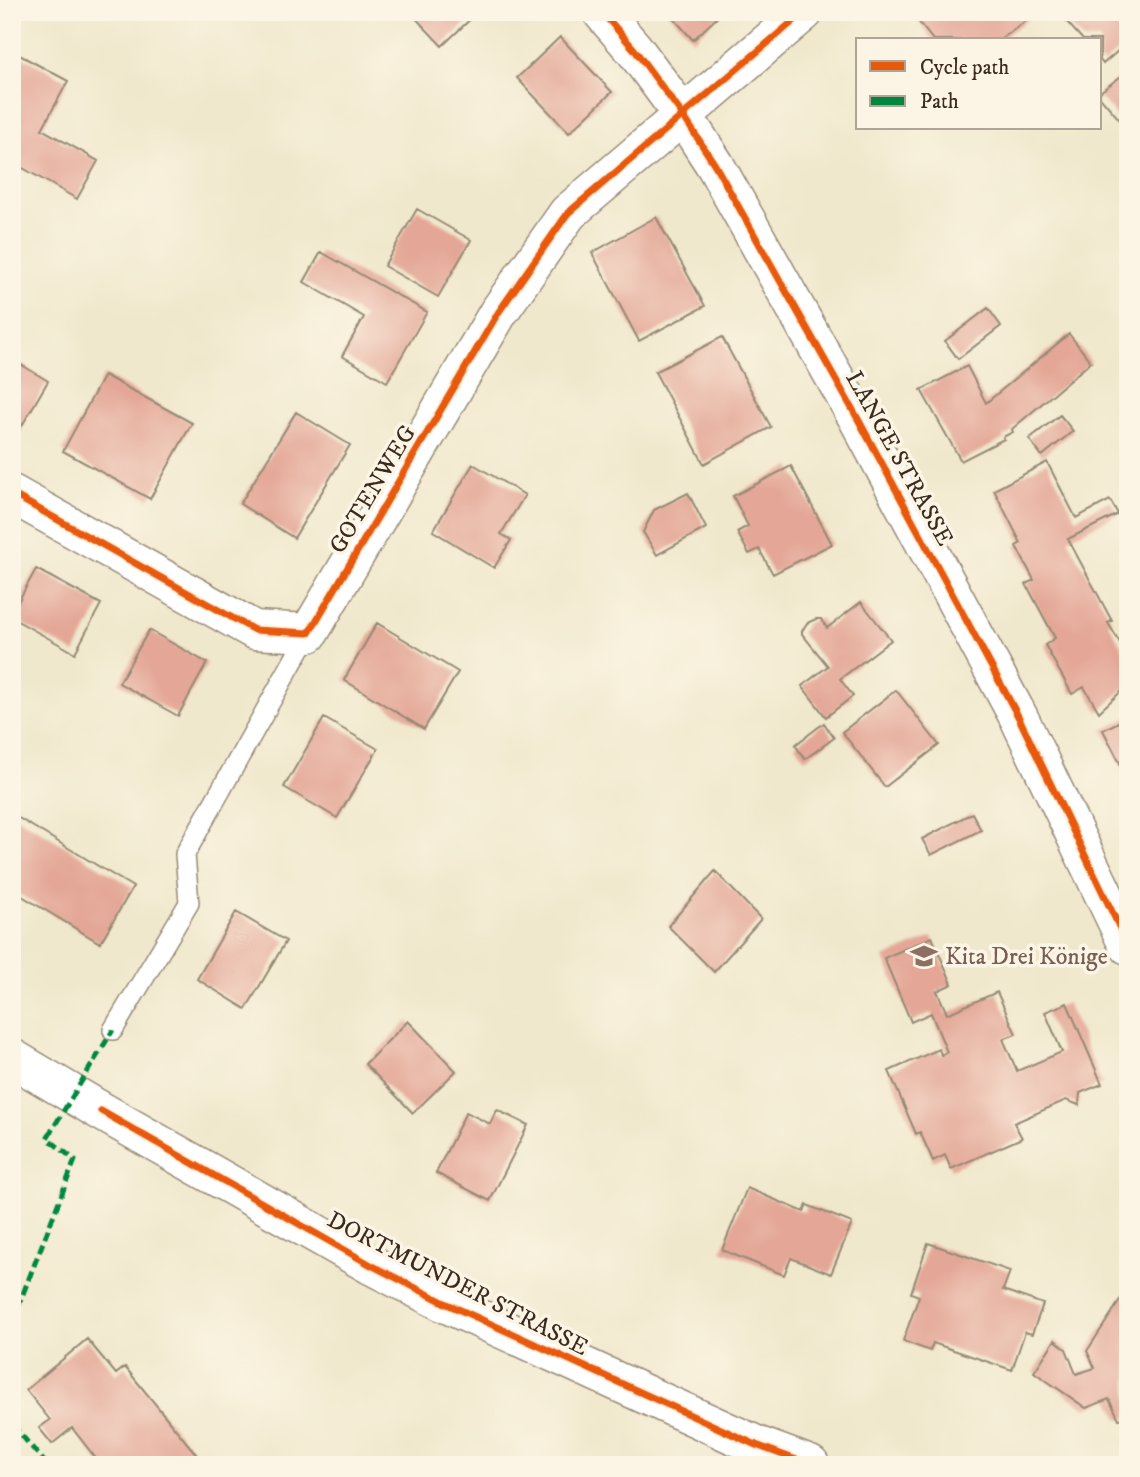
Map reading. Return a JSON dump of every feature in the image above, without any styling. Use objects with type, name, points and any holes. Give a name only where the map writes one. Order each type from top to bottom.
[{"type":"street","name":"LANGE STRASSE","points":[[602,12],[682,114],[715,166],[858,419],[1019,718],[1128,945]]},
{"type":"street","name":"GOTENWEG","points":[[309,632],[498,313],[568,213],[804,12]]},
{"type":"street","points":[[12,494],[254,631],[309,632]]},
{"type":"street","name":"DORTMUNDER STRASSE","points":[[12,1058],[335,1245],[433,1297],[756,1445],[810,1465]]},
{"type":"lane","points":[[113,1030],[189,903],[185,854],[309,632]]},
{"type":"building","points":[[410,12],[478,12],[442,46]]},
{"type":"building","points":[[668,12],[723,12],[693,40]]},
{"type":"building","points":[[911,12],[1038,12],[1003,38],[931,38]]},
{"type":"building","points":[[1058,12],[1128,12],[1128,42],[1103,64],[1102,38],[1081,38]]},
{"type":"building","points":[[560,37],[612,92],[569,133],[517,78]]},
{"type":"building","points":[[12,51],[68,81],[42,129],[98,161],[77,199],[21,167],[18,171],[12,168]]},
{"type":"building","points":[[1128,71],[1128,124],[1125,126],[1102,99],[1102,90]]},
{"type":"building","points":[[417,209],[471,240],[438,297],[384,266]]},
{"type":"building","points":[[656,217],[705,306],[639,341],[592,253]]},
{"type":"building","points":[[321,252],[427,312],[387,382],[342,356],[364,317],[304,282]]},
{"type":"building","points":[[988,308],[1001,326],[958,359],[945,341]]},
{"type":"building","points":[[1069,334],[1091,362],[1012,429],[1013,432],[1003,437],[1004,439],[961,461],[921,390],[967,366],[986,403]]},
{"type":"building","points":[[722,337],[771,427],[704,464],[655,372]]},
{"type":"building","points":[[12,359],[48,381],[20,429],[12,424]]},
{"type":"building","points":[[104,375],[192,423],[150,499],[63,451]]},
{"type":"building","points":[[296,412],[350,445],[294,538],[240,504]]},
{"type":"building","points":[[1060,415],[1073,431],[1042,456],[1029,439]]},
{"type":"building","points":[[1047,462],[1076,518],[1110,500],[1118,514],[1068,539],[1112,621],[1108,623],[1128,656],[1128,685],[1099,712],[1084,687],[1072,694],[1045,645],[1055,638],[1026,584],[1034,580],[1016,546],[1021,543],[994,490]]},
{"type":"building","points":[[473,464],[525,495],[501,534],[511,540],[494,568],[433,531]]},
{"type":"building","points":[[791,466],[832,544],[773,574],[759,549],[749,554],[737,532],[748,526],[733,496]]},
{"type":"building","points":[[688,493],[706,528],[657,555],[643,532],[654,510]]},
{"type":"building","points":[[36,569],[101,604],[75,653],[12,618],[12,613]]},
{"type":"building","points":[[861,602],[891,640],[840,679],[853,696],[826,717],[802,686],[828,666],[802,631],[807,623],[816,619],[821,619],[827,628]]},
{"type":"building","points":[[377,623],[458,672],[424,729],[344,680]]},
{"type":"building","points":[[149,630],[207,663],[178,716],[119,683]]},
{"type":"building","points":[[896,690],[939,745],[885,787],[842,732]]},
{"type":"building","points":[[1128,717],[1128,767],[1123,769],[1103,730]]},
{"type":"building","points":[[324,718],[378,749],[337,818],[284,787]]},
{"type":"building","points":[[824,723],[834,738],[805,759],[795,745]]},
{"type":"building","points":[[972,813],[981,830],[931,855],[922,839]]},
{"type":"building","points":[[12,814],[133,887],[100,943],[12,890]]},
{"type":"building","points":[[715,871],[761,919],[714,972],[668,926]]},
{"type":"building","points":[[236,912],[286,941],[246,1009],[197,979]]},
{"type":"building","points":[[932,937],[952,984],[937,991],[947,1014],[997,992],[1016,1034],[1003,1039],[1017,1071],[1062,1052],[1045,1012],[1067,1003],[1102,1084],[1080,1093],[1079,1105],[1066,1100],[1014,1123],[1022,1138],[951,1169],[945,1155],[933,1161],[920,1132],[916,1134],[889,1071],[939,1049],[941,1055],[947,1052],[931,1013],[911,1022],[884,958]]},
{"type":"building","points":[[408,1021],[456,1071],[413,1113],[365,1064]]},
{"type":"building","points":[[497,1110],[528,1125],[490,1201],[436,1173],[466,1112],[490,1124]]},
{"type":"building","points":[[747,1188],[804,1212],[807,1205],[852,1223],[831,1274],[791,1258],[784,1275],[722,1250]]},
{"type":"building","points":[[928,1243],[1010,1271],[1003,1290],[1043,1304],[1032,1334],[1025,1332],[1012,1370],[933,1343],[930,1351],[903,1341],[919,1296],[911,1293]]},
{"type":"building","points":[[1128,1288],[1128,1418],[1119,1419],[1109,1399],[1086,1408],[1034,1372],[1055,1340],[1066,1349],[1076,1374],[1095,1368],[1087,1351]]},
{"type":"building","points":[[87,1339],[116,1374],[125,1367],[205,1465],[101,1465],[72,1428],[52,1444],[39,1428],[50,1420],[26,1390]]},
{"type":"marked path","points":[[12,1322],[75,1160],[47,1138],[113,1030]]},
{"type":"marked path","points":[[12,1424],[47,1465]]},
{"type":"cycle path","points":[[602,12],[634,49],[682,114],[715,165],[858,419],[1019,718],[1128,945]]},
{"type":"cycle path","points":[[12,494],[254,630],[309,633],[498,313],[568,213],[804,12]]},
{"type":"cycle path","points":[[101,1111],[371,1265],[445,1303],[756,1445],[810,1465]]},
{"type":"place","name":"Kita Drei Könige","points":[[924,956]]}]
